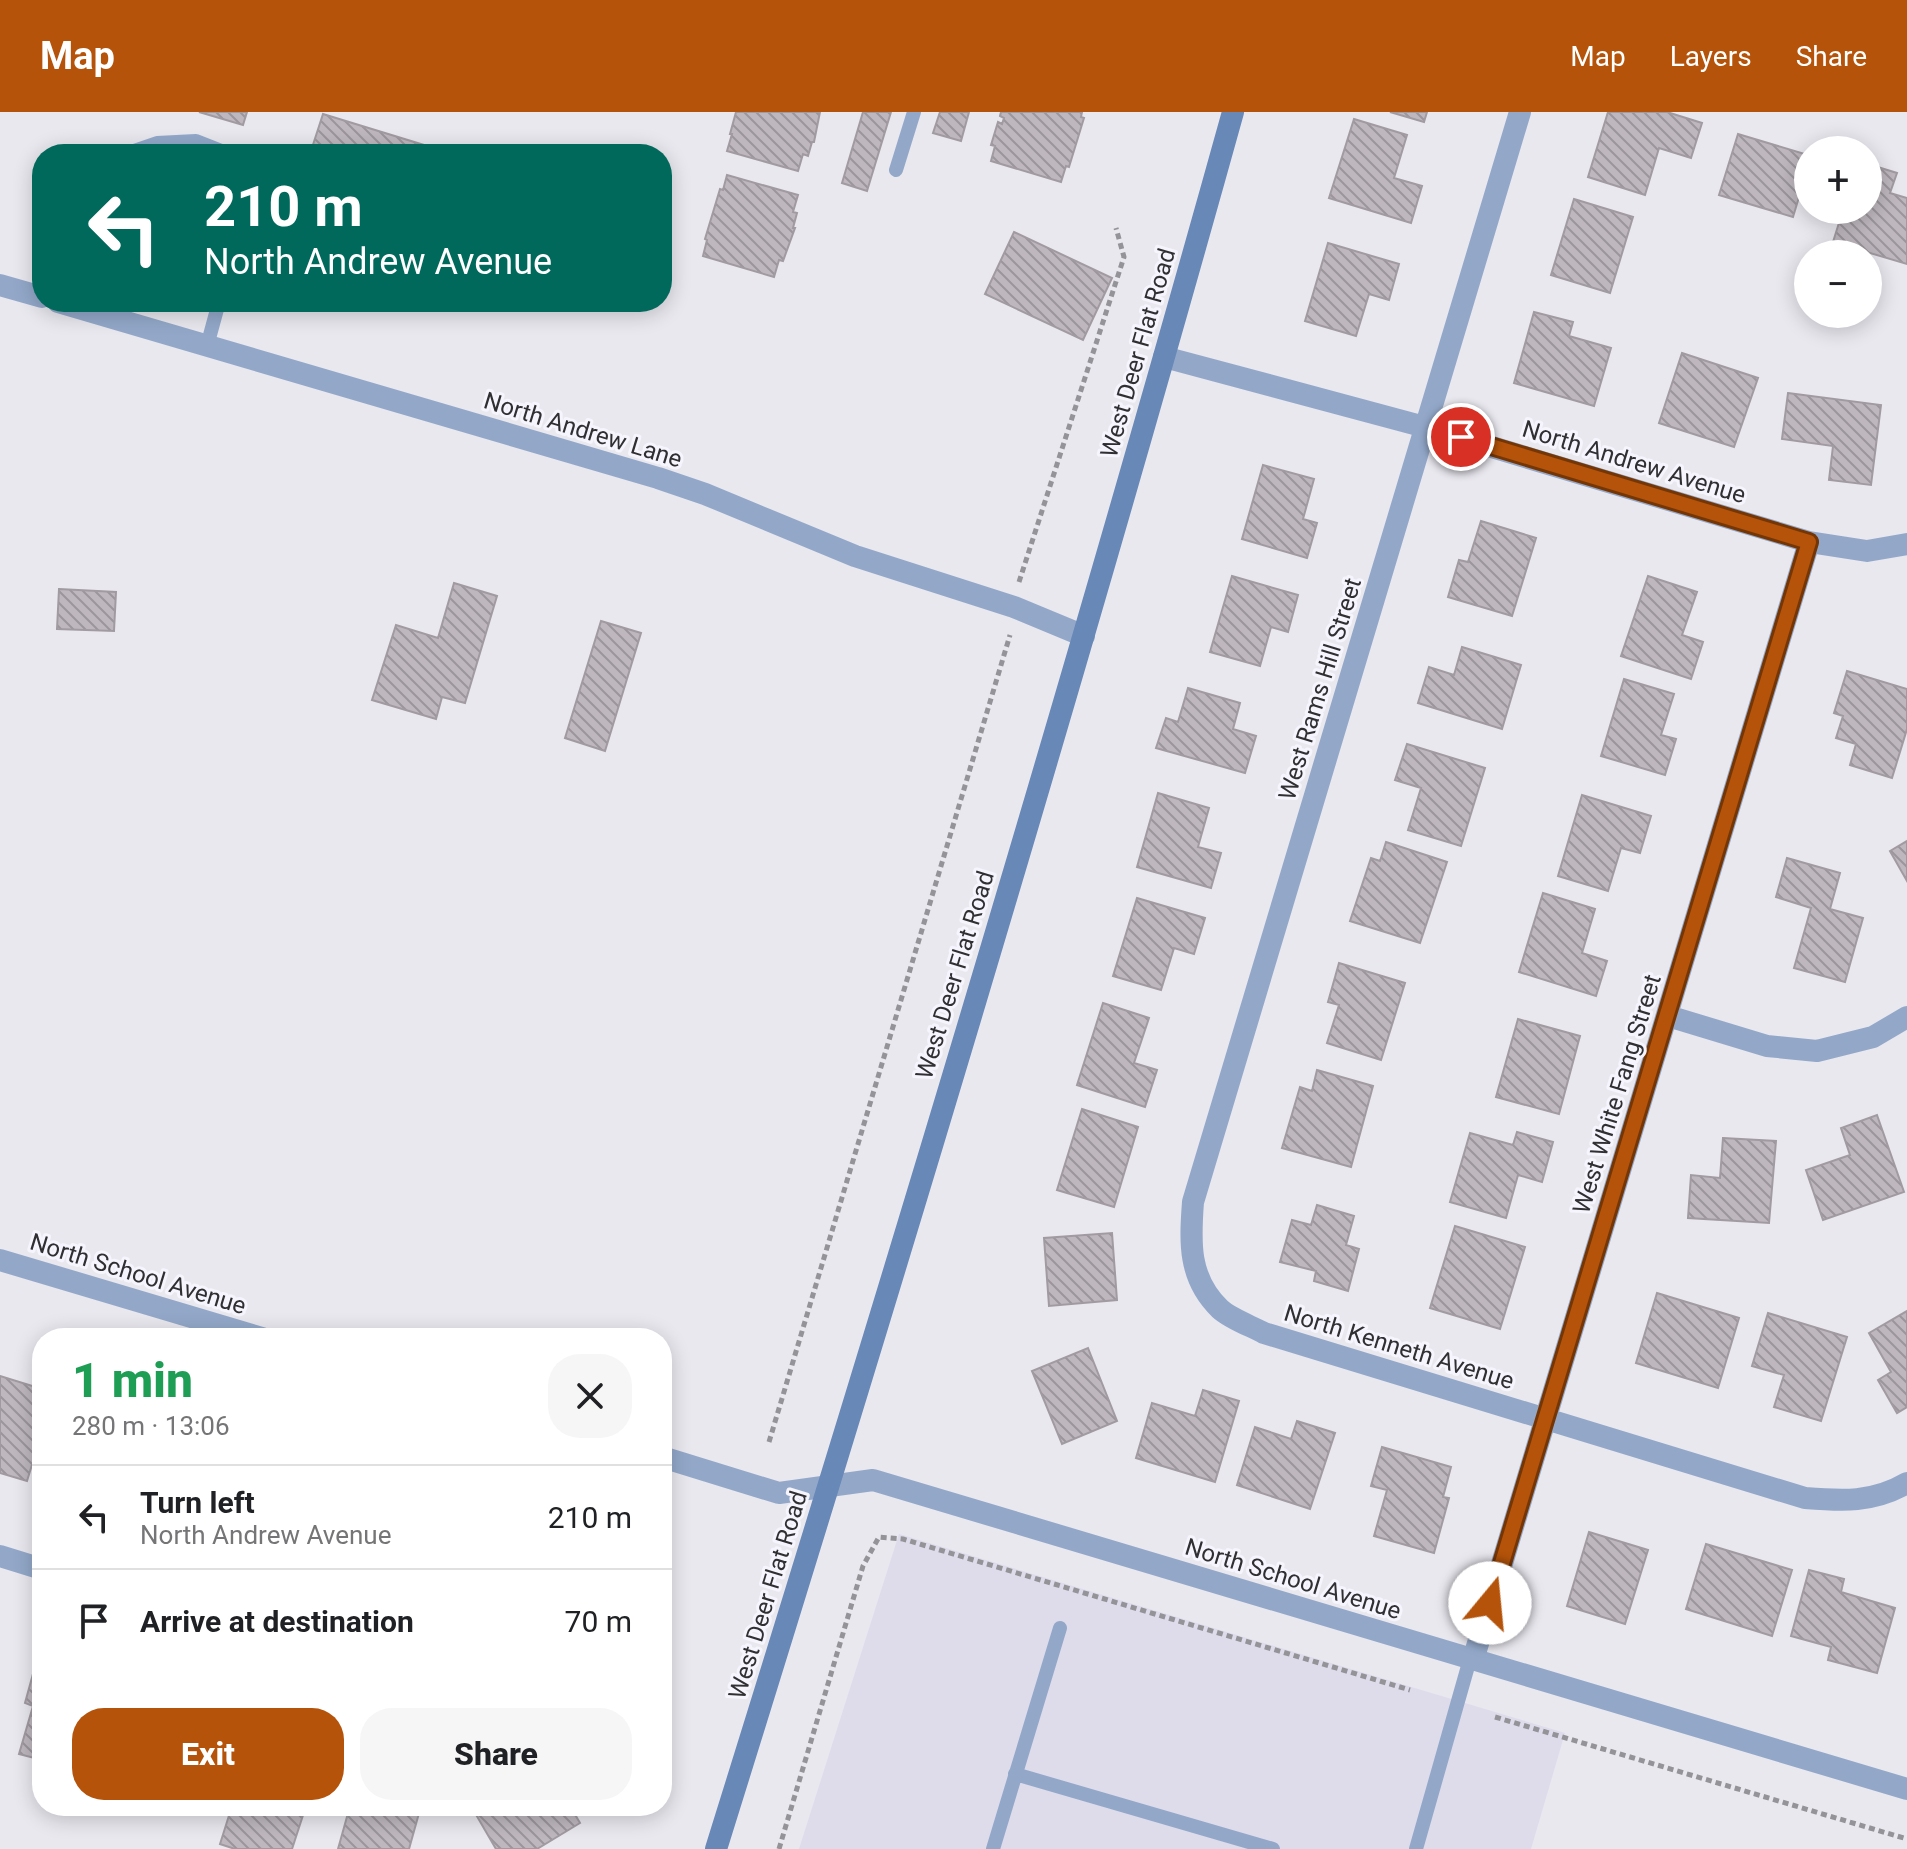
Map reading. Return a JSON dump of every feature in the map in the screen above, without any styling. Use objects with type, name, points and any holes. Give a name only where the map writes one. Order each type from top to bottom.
[{"type":"main road","name":"West Deer Flat Road","points":[[716,1849],[1084,636],[1233,112]]},
{"type":"street","name":"West Rams Hill Street","points":[[1200,1283],[1190,1244],[1193,1202],[1520,112]]},
{"type":"street","points":[[0,285],[32,294]]},
{"type":"street","name":"North Andrew Lane","points":[[105,312],[207,346],[658,478],[705,494],[855,556],[1014,607],[1084,636]]},
{"type":"street","name":"North Andrew Avenue","points":[[1164,357],[1425,427],[1809,542],[1867,551],[1907,544]]},
{"type":"street","name":"West White Fang Street","points":[[1472,1659],[1809,542]]},
{"type":"street","points":[[1668,1016],[1767,1046],[1817,1051],[1873,1037],[1907,1017]]},
{"type":"street","name":"North School Avenue","points":[[0,1260],[228,1328]]},
{"type":"street","name":"North Kenneth Avenue","points":[[1200,1283],[1221,1310],[1264,1333],[1805,1498],[1845,1501],[1876,1496],[1907,1483]]},
{"type":"street","name":"North School Avenue","points":[[672,1460],[779,1493],[873,1480],[1907,1789]]},
{"type":"street","points":[[0,1556],[32,1566]]},
{"type":"lane","points":[[896,170],[914,112]]},
{"type":"lane","points":[[154,144],[196,141],[204,144]]},
{"type":"lane","points":[[207,346],[216,312]]},
{"type":"lane","points":[[993,1849],[1060,1628]]},
{"type":"lane","points":[[1416,1849],[1472,1659]]},
{"type":"lane","points":[[1015,1774],[1273,1849]]},
{"type":"lane","points":[[1213,1849],[1216,1832]]},
{"type":"path","points":[[769,1442],[1010,636],[1015,593],[1124,257],[1116,228]]},
{"type":"path","points":[[779,1849],[863,1566],[879,1537],[903,1539],[1410,1690]]},
{"type":"path","points":[[1495,1717],[1907,1839]]},
{"type":"shaded area","points":[[899,1534],[1565,1733],[1531,1849],[799,1849]]},
{"type":"building","points":[[199,112],[247,112],[243,125]]},
{"type":"building","points":[[736,112],[820,112],[814,142],[808,156],[803,154],[798,171],[727,151]]},
{"type":"building","points":[[863,112],[891,112],[867,191],[842,183]]},
{"type":"building","points":[[940,112],[969,112],[961,141],[933,133]]},
{"type":"building","points":[[1001,112],[1082,112],[1081,117],[1084,118],[1069,167],[1066,166],[1061,182],[991,161],[995,146],[991,145],[998,122],[1002,124],[1004,118],[1000,116]]},
{"type":"building","points":[[1390,112],[1427,112],[1424,122]]},
{"type":"building","points":[[1608,112],[1667,112],[1702,123],[1691,158],[1659,148],[1645,195],[1588,177]]},
{"type":"building","points":[[323,114],[421,144],[313,144]]},
{"type":"building","points":[[1354,119],[1407,135],[1394,178],[1422,186],[1411,223],[1329,198]]},
{"type":"building","points":[[1738,134],[1794,151],[1793,217],[1719,195]]},
{"type":"building","points":[[1882,168],[1897,173],[1890,193],[1907,198],[1907,264],[1882,257],[1882,240],[1834,240],[1839,224],[1882,224]]},
{"type":"building","points":[[727,175],[798,195],[793,212],[797,213],[795,228],[774,277],[703,256],[705,239]]},
{"type":"building","points":[[1574,199],[1633,217],[1610,293],[1551,275]]},
{"type":"building","points":[[1014,232],[1112,278],[1083,340],[985,294]]},
{"type":"building","points":[[1328,243],[1399,264],[1389,300],[1369,294],[1356,336],[1305,321]]},
{"type":"building","points":[[1534,312],[1573,322],[1569,336],[1611,348],[1594,406],[1514,383]]},
{"type":"building","points":[[1682,353],[1758,378],[1734,447],[1659,423]]},
{"type":"building","points":[[1788,393],[1881,405],[1871,485],[1829,480],[1833,446],[1782,439]]},
{"type":"building","points":[[1263,465],[1314,479],[1303,519],[1317,523],[1307,558],[1242,539]]},
{"type":"building","points":[[1481,521],[1536,538],[1512,616],[1448,597],[1459,560],[1468,562]]},
{"type":"building","points":[[1232,576],[1298,595],[1288,632],[1271,627],[1260,666],[1210,652]]},
{"type":"building","points":[[1648,576],[1697,592],[1682,635],[1703,642],[1691,679],[1621,656]]},
{"type":"building","points":[[454,583],[497,596],[465,703],[442,697],[436,719],[372,700],[396,625],[438,638]]},
{"type":"building","points":[[59,589],[116,592],[114,631],[57,629]]},
{"type":"building","points":[[601,621],[641,633],[605,751],[565,738]]},
{"type":"building","points":[[1462,647],[1521,665],[1502,729],[1418,703],[1429,667],[1454,675]]},
{"type":"building","points":[[1847,671],[1907,689],[1907,729],[1892,778],[1850,765],[1856,744],[1836,738],[1843,716],[1834,713]]},
{"type":"building","points":[[1624,679],[1674,694],[1661,735],[1676,739],[1665,775],[1601,756]]},
{"type":"building","points":[[1188,688],[1240,703],[1233,729],[1256,736],[1245,773],[1156,748],[1166,718],[1178,722]]},
{"type":"building","points":[[1407,744],[1485,768],[1461,846],[1408,830],[1421,788],[1395,780]]},
{"type":"building","points":[[1158,793],[1209,808],[1198,847],[1221,853],[1211,888],[1137,867]]},
{"type":"building","points":[[1582,795],[1651,816],[1640,853],[1621,848],[1608,891],[1558,876]]},
{"type":"building","points":[[1907,841],[1907,881],[1890,851]]},
{"type":"building","points":[[1386,842],[1447,862],[1420,943],[1350,921],[1371,858],[1380,861]]},
{"type":"building","points":[[1787,858],[1840,873],[1830,909],[1863,918],[1845,982],[1794,968],[1811,908],[1776,897]]},
{"type":"building","points":[[1543,893],[1595,909],[1582,953],[1607,961],[1596,996],[1519,972]]},
{"type":"building","points":[[1137,898],[1205,918],[1194,954],[1174,948],[1161,990],[1113,976]]},
{"type":"building","points":[[1339,963],[1405,983],[1381,1060],[1327,1043],[1339,1005],[1328,1002]]},
{"type":"building","points":[[1103,1003],[1149,1018],[1134,1063],[1157,1070],[1145,1107],[1077,1085]]},
{"type":"building","points":[[1518,1019],[1580,1036],[1559,1114],[1496,1097]]},
{"type":"building","points":[[1317,1070],[1373,1086],[1351,1167],[1282,1148],[1300,1087],[1312,1091]]},
{"type":"building","points":[[1082,1109],[1138,1127],[1114,1207],[1057,1190]]},
{"type":"building","points":[[1877,1115],[1904,1192],[1823,1220],[1806,1170],[1850,1155],[1841,1128]]},
{"type":"building","points":[[1517,1132],[1553,1142],[1542,1182],[1518,1175],[1506,1218],[1450,1202],[1470,1133],[1513,1145]]},
{"type":"building","points":[[1723,1138],[1776,1141],[1769,1223],[1688,1218],[1691,1175],[1720,1178]]},
{"type":"building","points":[[1317,1205],[1354,1216],[1346,1245],[1359,1249],[1348,1291],[1314,1281],[1316,1271],[1280,1262],[1292,1220],[1311,1225]]},
{"type":"building","points":[[1455,1226],[1525,1247],[1500,1329],[1430,1308]]},
{"type":"building","points":[[1112,1233],[1117,1300],[1049,1306],[1044,1238]]},
{"type":"building","points":[[1657,1293],[1739,1318],[1718,1388],[1636,1363]]},
{"type":"building","points":[[1907,1311],[1907,1407],[1897,1413],[1878,1380],[1891,1372],[1869,1333]]},
{"type":"building","points":[[1768,1313],[1847,1337],[1821,1421],[1774,1407],[1784,1375],[1752,1366]]},
{"type":"building","points":[[1088,1348],[1117,1421],[1062,1444],[1032,1371]]},
{"type":"building","points":[[0,1376],[32,1386],[32,1465],[27,1481],[0,1473]]},
{"type":"building","points":[[1203,1390],[1239,1401],[1215,1482],[1136,1458],[1152,1403],[1195,1416]]},
{"type":"building","points":[[1297,1421],[1335,1433],[1310,1509],[1237,1485],[1255,1427],[1291,1439]]},
{"type":"building","points":[[1382,1447],[1451,1467],[1443,1497],[1449,1498],[1434,1553],[1374,1536],[1387,1490],[1371,1486]]},
{"type":"building","points":[[1589,1532],[1648,1550],[1625,1624],[1567,1606]]},
{"type":"building","points":[[1706,1544],[1792,1570],[1772,1636],[1686,1609]]},
{"type":"building","points":[[1809,1570],[1844,1579],[1841,1592],[1895,1608],[1877,1673],[1828,1660],[1831,1647],[1791,1636]]},
{"type":"building","points":[[32,1678],[32,1706],[25,1703]]},
{"type":"building","points":[[32,1709],[32,1757],[19,1754]]},
{"type":"building","points":[[229,1816],[303,1816],[292,1849],[235,1849],[220,1844]]},
{"type":"building","points":[[347,1816],[418,1816],[409,1849],[338,1849]]},
{"type":"building","points":[[477,1816],[576,1816],[580,1823],[537,1849],[496,1849]]},
{"type":"route","points":[[1461,437],[1809,542],[1490,1603]]}]
